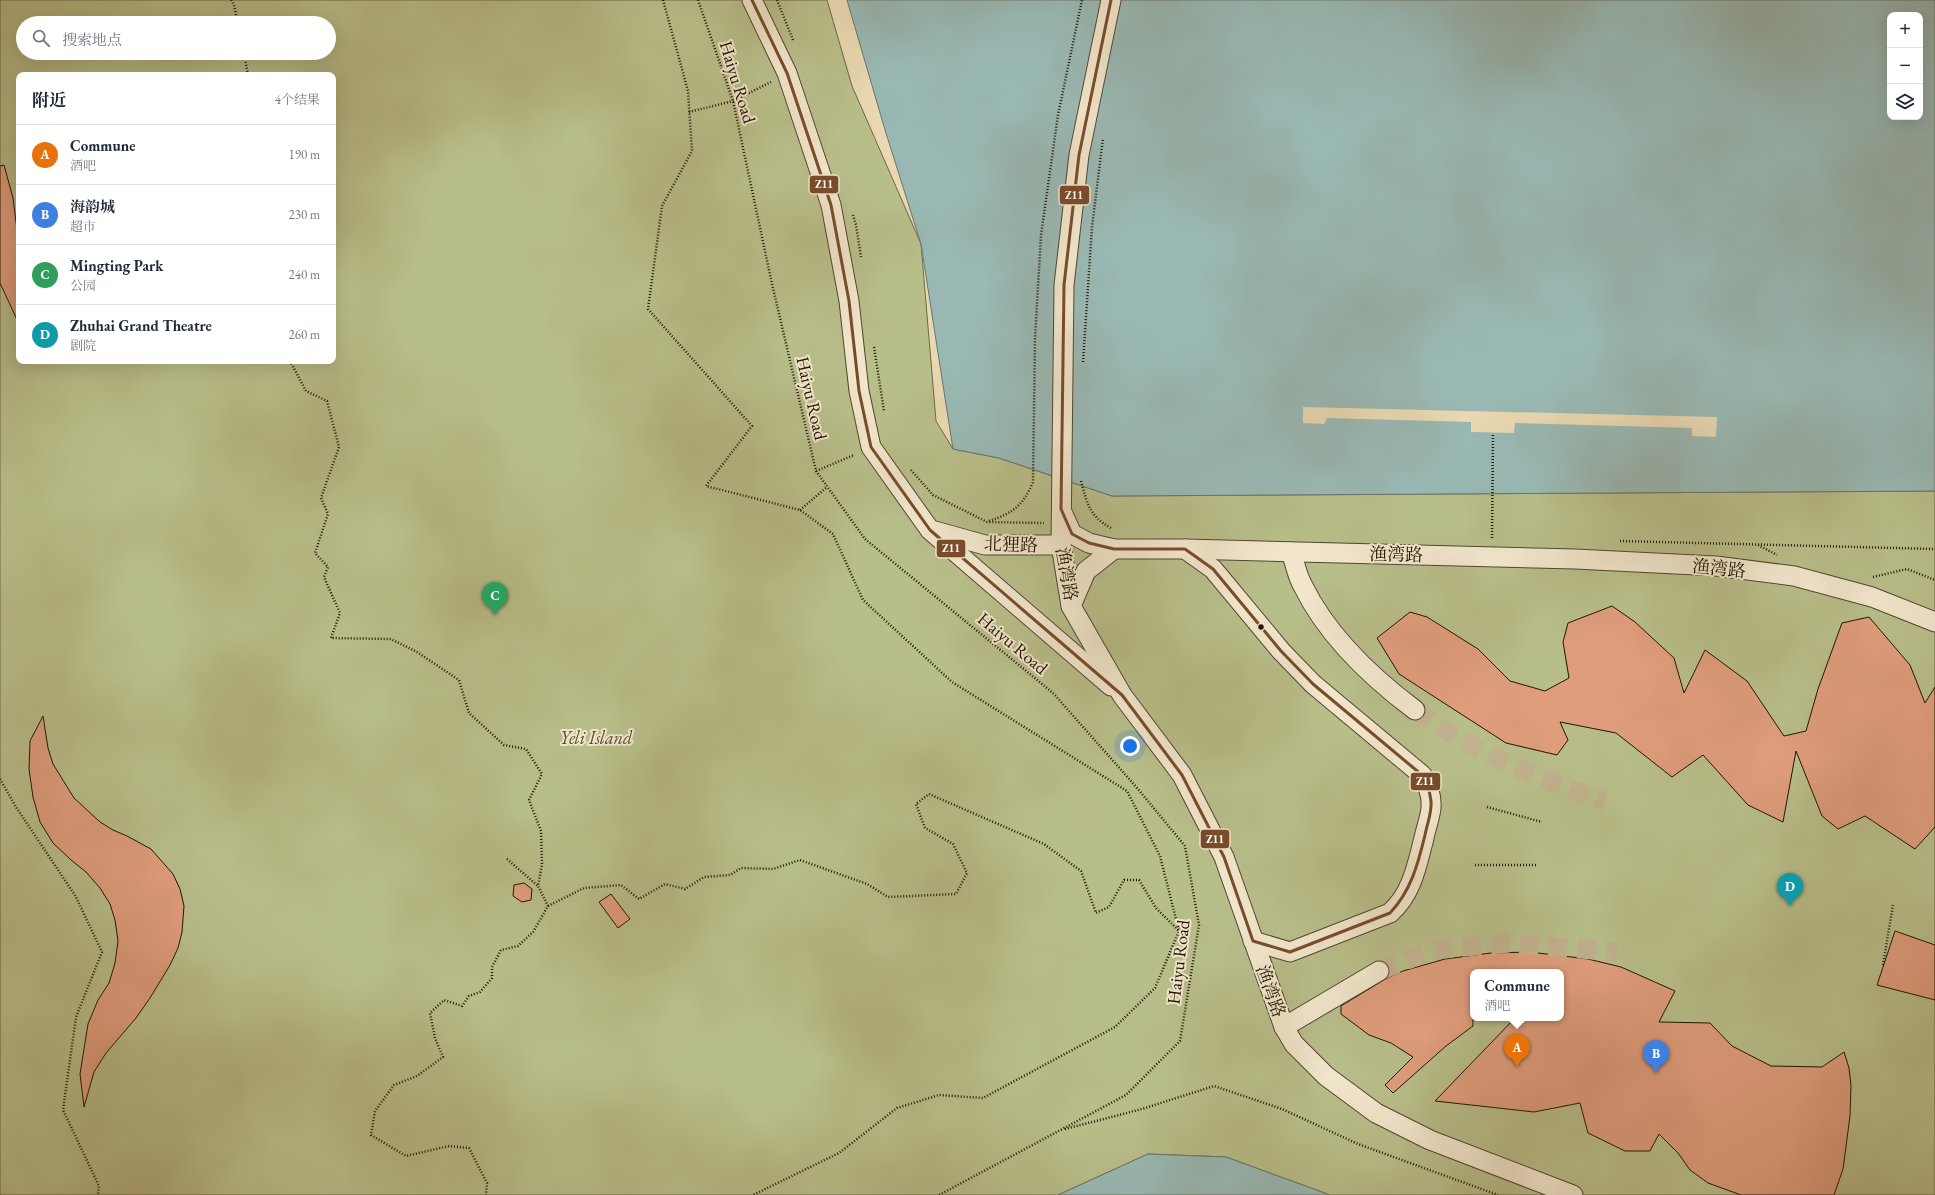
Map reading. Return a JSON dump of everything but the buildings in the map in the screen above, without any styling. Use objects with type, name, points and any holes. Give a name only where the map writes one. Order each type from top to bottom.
[{"type":"street","points":[[752,0],[787,73],[832,205],[849,301],[859,391],[871,447],[930,530],[1122,695]]},
{"type":"street","points":[[1061,516],[1064,285],[1079,155],[1111,0]]},
{"type":"street","name":"渔湾路","points":[[1061,516],[1060,545],[1071,606],[1122,695],[1182,775],[1224,857],[1284,1027],[1294,1044],[1326,1076],[1376,1113],[1430,1140],[1573,1195]]},
{"type":"street","name":"渔湾路","points":[[1061,516],[1072,534],[1089,543],[1114,549],[1185,549],[1575,558],[1716,566],[1794,576],[1872,597],[1935,622]]},
{"type":"street","name":"北狸路","points":[[930,530],[985,545],[1060,545]]},
{"type":"street","points":[[1071,606],[1086,571],[1114,549]]},
{"type":"street","points":[[1185,549],[1213,569],[1281,651],[1313,684],[1422,775],[1429,787],[1432,807],[1411,886],[1401,904],[1390,913],[1290,952],[1254,942]]},
{"type":"street","points":[[1291,552],[1302,585],[1321,616],[1369,672],[1415,710]]},
{"type":"street","points":[[1284,1027],[1379,971]]},
{"type":"path","points":[[231,0],[234,5],[236,16]]},
{"type":"path","points":[[663,0],[688,91],[692,151],[662,206],[648,309],[752,426],[706,486],[800,510],[833,534],[863,600],[952,682],[1127,791],[1160,856],[1178,930],[1156,988],[1114,1027],[983,1098],[939,1094],[897,1108],[839,1153],[753,1195]]},
{"type":"path","name":"Haiyu Road","points":[[698,0],[733,100],[772,284],[816,471],[865,539],[1053,693],[1138,789],[1185,846],[1200,925],[1180,1041],[1126,1095],[939,1195]]},
{"type":"path","points":[[777,0],[795,44]]},
{"type":"path","points":[[987,522],[1006,515],[1017,508],[1028,495],[1033,482],[1035,338],[1041,235],[1058,115],[1082,0]]},
{"type":"path","points":[[245,60],[247,72]]},
{"type":"path","points":[[689,112],[733,100],[787,73]]},
{"type":"path","points":[[1083,364],[1092,227],[1104,136]]},
{"type":"path","points":[[852,210],[856,225],[862,264]]},
{"type":"path","points":[[874,341],[885,418]]},
{"type":"path","points":[[292,364],[306,391],[327,401],[339,447],[321,498],[328,514],[315,553],[328,568],[324,577],[340,613],[331,638],[391,638],[417,652],[459,680],[469,713],[504,745],[526,748],[542,774],[529,800],[541,831],[542,864],[538,886]]},
{"type":"path","points":[[1492,538],[1493,433]]},
{"type":"path","points":[[816,471],[871,447]]},
{"type":"path","points":[[908,466],[933,495],[987,522],[1061,516]]},
{"type":"path","points":[[1081,475],[1089,507],[1093,516],[1102,524],[1113,529]]},
{"type":"path","points":[[800,510],[828,487]]},
{"type":"path","points":[[1758,544],[1783,558]]},
{"type":"path","points":[[1871,578],[1908,569],[1935,580]]},
{"type":"path","points":[[0,779],[16,807],[76,897],[102,952],[76,1017],[63,1110],[99,1186],[98,1195]]},
{"type":"path","points":[[486,1195],[487,1183],[469,1148],[449,1146],[406,1156],[371,1135],[375,1111],[394,1085],[417,1076],[443,1056],[435,1038],[430,1013],[444,1000],[462,1006],[469,996],[480,992],[492,978],[492,967],[501,950],[518,946],[528,937],[533,932],[548,906],[584,888],[621,885],[639,899],[664,884],[685,889],[704,877],[730,874],[741,868],[773,869],[800,860],[867,884],[888,897],[956,894],[967,873],[954,844],[925,828],[916,804],[929,794],[1044,844],[1081,871],[1096,913],[1109,907],[1124,880],[1139,880],[1156,908],[1178,930]]},
{"type":"path","points":[[1487,808],[1542,822]]},
{"type":"path","points":[[508,859],[538,886],[548,906]]},
{"type":"path","points":[[1476,865],[1536,865]]},
{"type":"path","points":[[1883,966],[1893,905]]},
{"type":"path","points":[[1060,1130],[1142,1108],[1214,1086],[1282,1108],[1358,1144],[1498,1195]]},
{"type":"green space","name":"Yeli Island","points":[[0,0],[827,0],[852,86],[921,244],[936,421],[953,449],[999,458],[1112,496],[1935,491],[1935,1195],[1330,1195],[1226,1157],[1148,1154],[1058,1195],[0,1195]]},
{"type":"water","points":[[847,0],[1935,0],[1935,491],[1112,496],[999,458],[953,449],[921,244],[885,130]]},
{"type":"water","points":[[1148,1154],[1226,1157],[1330,1195],[1058,1195]]},
{"type":"pier","points":[[1303,407],[1717,417],[1716,437],[1692,436],[1692,428],[1515,423],[1514,433],[1471,432],[1471,422],[1327,418],[1324,424],[1303,423]]},
{"type":"tunnel","points":[[1415,710],[1460,739],[1507,763],[1605,802]]},
{"type":"tunnel","points":[[1379,971],[1433,950],[1509,943],[1617,952]]},
{"type":"transit line","name":"Z11","points":[[752,0],[787,73],[831,205],[849,301],[859,391],[871,447],[930,530],[1122,695],[1182,775],[1224,857],[1253,941],[1290,952],[1390,913],[1403,896],[1413,877],[1430,814],[1431,798],[1427,784],[1422,775],[1313,684],[1281,651],[1213,569],[1185,549],[1114,549],[1089,543],[1072,534],[1061,509],[1064,285],[1079,155],[1111,0]]},
{"type":"place","name":"Mingting Park","points":[[495,615]]},
{"type":"place","name":"Zhuhai Grand Theatre","points":[[1790,906]]},
{"type":"place","name":"Commune","points":[[1517,1067]]},
{"type":"place","name":"海韵城","points":[[1656,1073]]}]
